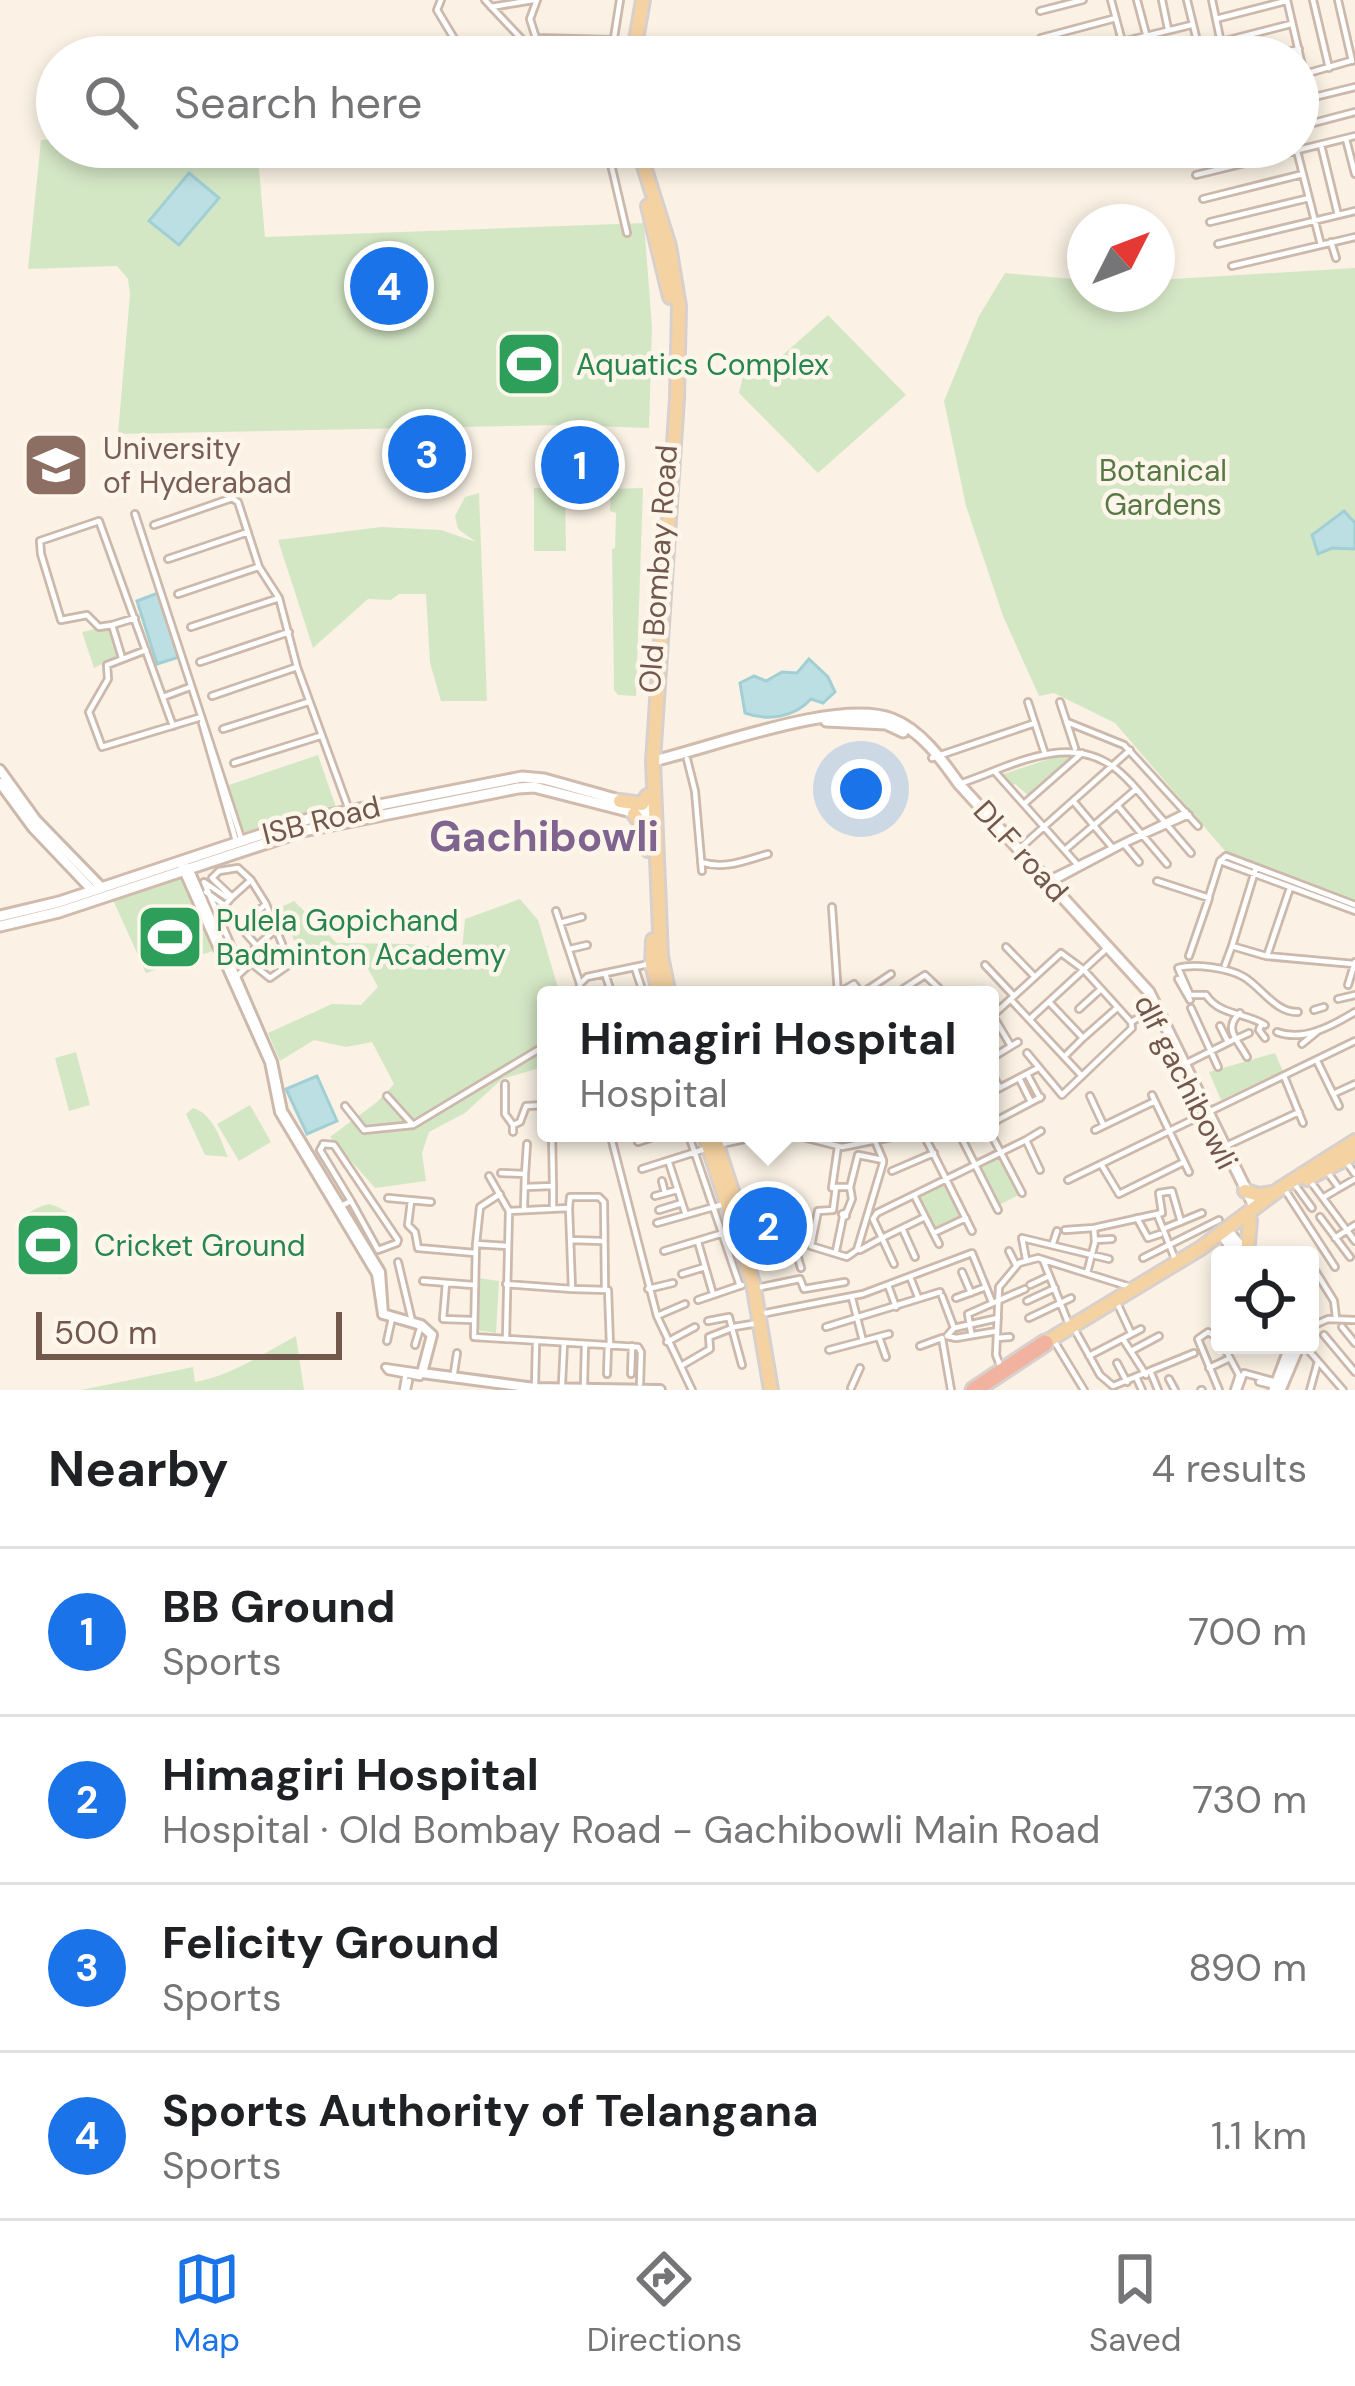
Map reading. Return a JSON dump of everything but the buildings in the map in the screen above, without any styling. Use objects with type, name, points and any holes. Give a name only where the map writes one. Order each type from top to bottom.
[{"type":"highway","points":[[983,1389],[1044,1348]]},
{"type":"main road","points":[[634,36],[640,0]]},
{"type":"main road","name":"Old Bombay Road","points":[[642,168],[676,276],[680,331],[647,736],[648,850],[656,950]]},
{"type":"main road","name":"Old Bombay Road","points":[[648,811],[672,416]]},
{"type":"main road","points":[[653,764],[822,716],[886,720]]},
{"type":"main road","points":[[653,764],[823,721],[886,720]]},
{"type":"main road","name":"DLF road","points":[[886,720],[913,732],[1143,984],[1249,1207]]},
{"type":"main road","name":"dlf gachibowli","points":[[935,756],[1139,987],[1249,1207]]},
{"type":"main road","name":"ISB Road","points":[[0,916],[303,830],[533,777],[620,801]]},
{"type":"main road","name":"ISB Road","points":[[0,926],[59,912],[238,840],[346,811],[534,787],[648,811]]},
{"type":"main road","points":[[620,801],[642,804],[648,811],[662,986]]},
{"type":"main road","points":[[708,1145],[763,1318],[775,1390]]},
{"type":"main road","points":[[708,1145],[748,1243],[751,1285]]},
{"type":"main road","points":[[1292,1187],[1352,1151]]},
{"type":"main road","points":[[983,1389],[1002,1369],[1044,1348],[1193,1253],[1249,1207],[1352,1151]]},
{"type":"main road","points":[[1073,1329],[1228,1237],[1249,1207]]},
{"type":"main road","points":[[1247,1246],[1249,1207]]},
{"type":"main road","points":[[1228,1237],[1238,1246]]},
{"type":"main road","points":[[1228,1237],[1232,1246]]},
{"type":"main road","points":[[1276,1387],[1297,1354]]},
{"type":"street","points":[[441,0],[437,10],[453,36]]},
{"type":"street","points":[[485,0],[519,36]]},
{"type":"street","points":[[491,7],[505,1],[535,0],[530,19],[535,36]]},
{"type":"street","points":[[614,36],[620,0]]},
{"type":"street","points":[[1040,11],[1083,0]]},
{"type":"street","points":[[1111,0],[1121,36]]},
{"type":"street","points":[[1137,0],[1146,34]]},
{"type":"street","points":[[1162,0],[1168,29]]},
{"type":"street","points":[[1186,0],[1195,36]]},
{"type":"street","points":[[1212,0],[1220,36]]},
{"type":"street","points":[[1238,0],[1241,12]]},
{"type":"street","points":[[1216,19],[1287,0],[1295,36]]},
{"type":"street","points":[[1313,0],[1329,68]]},
{"type":"street","points":[[1319,70],[1354,61],[1338,0]]},
{"type":"street","points":[[1341,11],[1355,8]]},
{"type":"street","points":[[1048,36],[1116,18]]},
{"type":"street","points":[[1245,36],[1292,24]]},
{"type":"street","points":[[1139,36],[1191,25]]},
{"type":"street","points":[[1346,36],[1355,34]]},
{"type":"street","points":[[1319,96],[1355,87]]},
{"type":"street","points":[[1319,121],[1355,112]]},
{"type":"street","points":[[1338,215],[1321,145],[1355,136]]},
{"type":"street","points":[[1346,139],[1355,174]]},
{"type":"street","points":[[612,168],[627,232]]},
{"type":"street","points":[[1196,175],[1226,168]]},
{"type":"street","points":[[1302,168],[1321,245]]},
{"type":"street","points":[[1203,199],[1304,174]]},
{"type":"street","points":[[1210,222],[1309,198]]},
{"type":"street","points":[[1218,244],[1355,211]]},
{"type":"street","points":[[1232,266],[1355,237]]},
{"type":"street","points":[[1331,242],[1336,259]]},
{"type":"street","points":[[154,525],[232,498],[238,502],[260,567],[279,598],[346,811]]},
{"type":"street","points":[[135,514],[238,840]]},
{"type":"street","points":[[136,618],[99,627],[87,615],[61,620],[40,541],[100,520],[136,618],[173,726]]},
{"type":"street","points":[[168,559],[248,532]]},
{"type":"street","points":[[178,594],[260,567]]},
{"type":"street","points":[[190,628],[279,598]]},
{"type":"street","points":[[112,625],[122,658]]},
{"type":"street","points":[[200,662],[289,632]]},
{"type":"street","points":[[146,650],[107,665],[108,679],[89,712],[100,744],[109,748],[201,720]]},
{"type":"street","points":[[212,696],[297,667]]},
{"type":"street","points":[[163,697],[190,688]]},
{"type":"street","points":[[223,728],[308,702]]},
{"type":"street","points":[[1060,702],[1079,752]]},
{"type":"street","points":[[1028,703],[1045,754]]},
{"type":"street","points":[[1067,722],[1130,750],[1198,826]]},
{"type":"street","points":[[935,756],[1035,723]]},
{"type":"street","points":[[234,763],[320,736]]},
{"type":"street","points":[[1019,850],[1130,750]]},
{"type":"street","points":[[1024,804],[1079,752]]},
{"type":"street","points":[[959,784],[1045,754],[1079,752],[1112,766],[1191,853]]},
{"type":"street","points":[[687,759],[695,791],[702,871]]},
{"type":"street","points":[[0,770],[36,820],[97,889]]},
{"type":"street","points":[[995,772],[1076,863]]},
{"type":"street","points":[[0,783],[34,828],[97,889]]},
{"type":"street","points":[[1065,849],[1135,790]]},
{"type":"street","points":[[1074,802],[1111,846]]},
{"type":"street","points":[[1117,806],[1167,863]]},
{"type":"street","points":[[1046,883],[1076,863],[1188,813]]},
{"type":"street","points":[[1046,883],[1142,833]]},
{"type":"street","points":[[1124,844],[1139,862]]},
{"type":"street","points":[[701,862],[715,866],[768,854]]},
{"type":"street","points":[[1189,956],[1220,861],[1355,908]]},
{"type":"street","points":[[184,864],[237,974]]},
{"type":"street","points":[[237,974],[248,961],[259,950],[212,880],[213,875],[238,868],[266,904],[290,964],[270,978],[248,961]]},
{"type":"street","points":[[1226,965],[1255,871]]},
{"type":"street","points":[[228,900],[251,880]]},
{"type":"street","points":[[1157,881],[1209,898]]},
{"type":"street","points":[[1268,956],[1291,885]]},
{"type":"street","points":[[228,900],[206,892],[270,1062],[280,1112],[345,1203],[378,1250],[397,1243],[334,1145],[323,1144],[320,1150],[345,1203],[380,1272],[387,1340]]},
{"type":"street","points":[[240,926],[266,904]]},
{"type":"street","points":[[832,907],[837,986]]},
{"type":"street","points":[[556,911],[578,986]]},
{"type":"street","points":[[560,923],[582,917]]},
{"type":"street","points":[[256,947],[274,930]]},
{"type":"street","points":[[567,950],[587,945]]},
{"type":"street","points":[[1232,946],[1268,956],[1355,963],[1348,986]]},
{"type":"street","points":[[1006,947],[1035,977]]},
{"type":"street","points":[[581,986],[587,977],[635,968],[656,950]]},
{"type":"street","points":[[1030,1020],[1105,950]]},
{"type":"street","points":[[999,1010],[1061,953],[1084,970],[1131,1022],[1132,1028],[1062,1095],[1027,1053]]},
{"type":"street","points":[[985,965],[1082,1076]]},
{"type":"street","points":[[1218,1066],[1180,987],[1178,968],[1185,965],[1239,974],[1286,1012],[1298,1012]]},
{"type":"street","points":[[635,968],[641,986]]},
{"type":"street","points":[[605,973],[609,986]]},
{"type":"street","points":[[1178,973],[1190,995],[1206,995],[1218,1009],[1264,1024],[1259,1030],[1265,1038]]},
{"type":"street","points":[[874,986],[891,974]]},
{"type":"street","points":[[908,986],[923,975],[937,986]]},
{"type":"street","points":[[1066,1020],[1101,989]]},
{"type":"street","points":[[1338,999],[1355,994]]},
{"type":"street","points":[[1049,1003],[1083,1039]]},
{"type":"street","points":[[1064,1057],[1117,1007]]},
{"type":"street","points":[[1314,1010],[1324,1007]]},
{"type":"street","points":[[1131,1022],[1153,1010]]},
{"type":"street","points":[[1302,1043],[1355,1012]]},
{"type":"street","points":[[1234,1040],[1231,1024],[1240,1013]]},
{"type":"street","points":[[999,1026],[1014,1044],[999,1053]]},
{"type":"street","points":[[1220,1026],[1247,1057]]},
{"type":"street","points":[[1277,1032],[1285,1036],[1319,1030]]},
{"type":"street","points":[[1185,1064],[1250,1033]]},
{"type":"street","points":[[1068,1180],[1355,1041]]},
{"type":"street","points":[[345,1106],[364,1130],[413,1125],[537,1050]]},
{"type":"street","points":[[1316,1060],[1339,1106]]},
{"type":"street","points":[[1000,1088],[1038,1068]]},
{"type":"street","points":[[1028,1073],[1040,1097]]},
{"type":"street","points":[[1284,1076],[1304,1123]]},
{"type":"street","points":[[1019,1078],[1030,1100],[1040,1097]]},
{"type":"street","points":[[505,1084],[506,1114],[513,1128],[526,1106],[537,1105]]},
{"type":"street","points":[[1333,1094],[1355,1084]]},
{"type":"street","points":[[387,1096],[413,1125]]},
{"type":"street","points":[[1090,1096],[1104,1126]]},
{"type":"street","points":[[999,1122],[1040,1097]]},
{"type":"street","points":[[1095,1130],[1154,1098],[1189,1172]]},
{"type":"street","points":[[1223,1147],[1299,1112]]},
{"type":"street","points":[[893,1264],[873,1219],[877,1213],[1041,1131]]},
{"type":"street","points":[[1026,1140],[1040,1170]]},
{"type":"street","points":[[552,1142],[553,1208]]},
{"type":"street","points":[[612,1142],[657,1316],[692,1390]]},
{"type":"street","points":[[820,1142],[835,1148],[860,1142]]},
{"type":"street","points":[[843,1215],[818,1211],[811,1246],[848,1257],[857,1250],[883,1160],[878,1142]]},
{"type":"street","points":[[928,1142],[972,1231]]},
{"type":"street","points":[[963,1142],[998,1210]]},
{"type":"street","points":[[996,1142],[1022,1193]]},
{"type":"street","points":[[524,1208],[527,1144]]},
{"type":"street","points":[[642,1169],[708,1145],[712,1208],[721,1234],[751,1285]]},
{"type":"street","points":[[831,1197],[835,1148]]},
{"type":"street","points":[[1323,1198],[1355,1176],[1352,1151]]},
{"type":"street","points":[[892,1171],[934,1153]]},
{"type":"street","points":[[836,1251],[843,1215],[853,1199],[850,1187],[858,1155],[883,1160]]},
{"type":"street","points":[[668,1161],[686,1215]]},
{"type":"street","points":[[1101,1164],[1120,1194],[1184,1162]]},
{"type":"street","points":[[1326,1169],[1339,1188]]},
{"type":"street","points":[[501,1173],[526,1174]]},
{"type":"street","points":[[489,1176],[509,1211],[506,1338]]},
{"type":"street","points":[[662,1181],[665,1193]]},
{"type":"street","points":[[525,1187],[553,1186]]},
{"type":"street","points":[[833,1210],[835,1188],[850,1187]]},
{"type":"street","points":[[1292,1187],[1323,1198],[1355,1241]]},
{"type":"street","points":[[1292,1187],[1312,1208]]},
{"type":"street","points":[[1292,1187],[1313,1234],[1336,1267]]},
{"type":"street","points":[[655,1196],[677,1190]]},
{"type":"street","points":[[1053,1243],[1061,1230],[1138,1221],[1162,1213],[1159,1193],[1172,1191],[1181,1222]]},
{"type":"street","points":[[500,1194],[480,1207],[474,1337],[632,1346],[641,1350],[640,1384]]},
{"type":"street","points":[[779,1194],[801,1268]]},
{"type":"street","points":[[914,1195],[939,1244]]},
{"type":"street","points":[[572,1289],[570,1197],[601,1198],[609,1295],[607,1374]]},
{"type":"street","points":[[388,1198],[431,1202]]},
{"type":"street","points":[[411,1201],[409,1225],[418,1248],[475,1253]]},
{"type":"street","points":[[658,1210],[682,1203]]},
{"type":"street","points":[[657,1223],[721,1205]]},
{"type":"street","points":[[509,1211],[569,1208]]},
{"type":"street","points":[[1138,1221],[1149,1239],[1202,1213]]},
{"type":"street","points":[[1156,1214],[1177,1263]]},
{"type":"street","points":[[860,1250],[925,1216]]},
{"type":"street","points":[[1319,1217],[1350,1257]]},
{"type":"street","points":[[934,1234],[966,1218]]},
{"type":"street","points":[[1143,1258],[1220,1220]]},
{"type":"street","points":[[1129,1228],[1138,1221]]},
{"type":"street","points":[[1313,1234],[1325,1224]]},
{"type":"street","points":[[1335,1238],[1355,1225]]},
{"type":"street","points":[[902,1228],[915,1257]]},
{"type":"street","points":[[1087,1273],[1094,1228]]},
{"type":"street","points":[[664,1252],[736,1229]]},
{"type":"street","points":[[748,1243],[789,1230]]},
{"type":"street","points":[[1026,1259],[1022,1238],[1108,1259]]},
{"type":"street","points":[[1185,1238],[1193,1253]]},
{"type":"street","points":[[572,1240],[604,1241]]},
{"type":"street","points":[[697,1240],[713,1294]]},
{"type":"street","points":[[1095,1240],[1112,1240]]},
{"type":"street","points":[[476,1244],[507,1246]]},
{"type":"street","points":[[1010,1251],[1016,1265]]},
{"type":"street","points":[[681,1366],[710,1349],[709,1336],[888,1285],[972,1253],[995,1301],[996,1355],[1002,1369]]},
{"type":"street","points":[[995,1301],[1002,1278],[1026,1259],[1124,1284],[1130,1291]]},
{"type":"street","points":[[1043,1260],[1105,1387],[1122,1385],[1194,1353]]},
{"type":"street","points":[[398,1262],[417,1324],[415,1346]]},
{"type":"street","points":[[682,1274],[705,1268]]},
{"type":"street","points":[[962,1272],[982,1306]]},
{"type":"street","points":[[971,1335],[968,1315],[1049,1276]]},
{"type":"street","points":[[910,1277],[918,1297]]},
{"type":"street","points":[[1319,1277],[1334,1301],[1336,1318]]},
{"type":"street","points":[[698,1300],[751,1285],[800,1279],[804,1289],[845,1282]]},
{"type":"street","points":[[423,1281],[473,1285]]},
{"type":"street","points":[[446,1283],[443,1319],[472,1320]]},
{"type":"street","points":[[648,1288],[673,1283]]},
{"type":"street","points":[[506,1284],[605,1289]]},
{"type":"street","points":[[888,1285],[896,1306]]},
{"type":"street","points":[[956,1298],[986,1287]]},
{"type":"street","points":[[1027,1301],[1055,1288]]},
{"type":"street","points":[[826,1327],[941,1294],[953,1328]]},
{"type":"street","points":[[851,1296],[863,1342]]},
{"type":"street","points":[[1029,1318],[1071,1298]]},
{"type":"street","points":[[657,1316],[685,1304]]},
{"type":"street","points":[[1118,1305],[1132,1334]]},
{"type":"street","points":[[385,1314],[417,1324],[433,1340],[421,1375]]},
{"type":"street","points":[[708,1322],[728,1316],[742,1365]]},
{"type":"street","points":[[951,1390],[945,1337],[953,1328],[998,1318]]},
{"type":"street","points":[[1319,1324],[1336,1318],[1355,1320]]},
{"type":"street","points":[[667,1342],[695,1327]]},
{"type":"street","points":[[1342,1327],[1355,1342]]},
{"type":"street","points":[[1089,1356],[1142,1329]]},
{"type":"street","points":[[829,1350],[889,1334]]},
{"type":"street","points":[[1211,1334],[1198,1339],[1219,1390]]},
{"type":"street","points":[[1324,1335],[1355,1371]]},
{"type":"street","points":[[1131,1351],[1159,1336]]},
{"type":"street","points":[[879,1337],[886,1357]]},
{"type":"street","points":[[920,1346],[945,1337],[1010,1337]]},
{"type":"street","points":[[1123,1339],[1158,1390]]},
{"type":"street","points":[[535,1389],[536,1343]]},
{"type":"street","points":[[562,1384],[564,1343]]},
{"type":"street","points":[[584,1384],[585,1344]]},
{"type":"street","points":[[631,1374],[632,1346]]},
{"type":"street","points":[[1044,1348],[1084,1390]]},
{"type":"street","points":[[452,1379],[458,1353]]},
{"type":"street","points":[[1226,1354],[1239,1375],[1236,1390]]},
{"type":"street","points":[[1311,1354],[1343,1390]]},
{"type":"street","points":[[1209,1368],[1228,1359]]},
{"type":"street","points":[[1310,1390],[1318,1361]]},
{"type":"street","points":[[1117,1363],[1122,1385]]},
{"type":"street","points":[[851,1388],[860,1368]]},
{"type":"street","points":[[1236,1390],[1244,1373],[1276,1387]]},
{"type":"street","points":[[421,1375],[512,1390]]},
{"type":"street","points":[[406,1381],[421,1375],[495,1388],[660,1390]]},
{"type":"street","points":[[1137,1379],[1142,1390]]},
{"type":"street","points":[[1169,1379],[1175,1390]]},
{"type":"green space","points":[[38,168],[259,168],[265,237],[644,223],[652,327],[649,428],[561,425],[118,434],[128,279],[117,266],[28,269]]},
{"type":"green space","name":"Botanical Gardens","points":[[1355,268],[1355,902],[1225,851],[1115,723],[1054,693],[1039,696],[1003,616],[966,506],[944,401],[979,316],[1005,273],[1067,278],[1067,312],[1175,312],[1175,279]]},
{"type":"green space","points":[[828,315],[906,395],[818,473],[739,393],[746,363],[758,377]]},
{"type":"green space","points":[[399,436],[454,436],[455,472],[400,472]]},
{"type":"green space","points":[[534,488],[565,488],[566,551],[534,551]]},
{"type":"green space","points":[[643,488],[636,696],[618,695],[614,690],[612,549],[616,513],[610,511],[611,489]]},
{"type":"green space","points":[[479,493],[487,701],[441,701],[430,663],[426,594],[368,599],[313,648],[278,540],[381,527],[441,530],[476,542],[458,529],[455,516],[465,497]]},
{"type":"green space","points":[[112,625],[120,655],[94,668],[82,632]]},
{"type":"green space","points":[[1071,752],[1074,757],[1030,797],[1015,784],[1010,788],[1000,775]]},
{"type":"green space","points":[[318,755],[336,807],[243,833],[229,785]]},
{"type":"green space","name":"Pulela Gopichand Badminton Academy","points":[[184,876],[216,950],[146,973],[113,900]]},
{"type":"green space","points":[[520,899],[538,920],[557,986],[537,986],[537,1069],[502,1079],[465,1113],[429,1132],[422,1153],[426,1181],[375,1188],[330,1137],[394,1084],[372,1042],[346,1047],[314,1040],[280,1061],[268,1033],[332,1004],[361,1005],[378,987],[367,967],[323,949],[303,959],[279,908],[294,901],[337,943],[462,950],[465,919]]},
{"type":"green space","points":[[76,1052],[90,1105],[69,1111],[55,1058]]},
{"type":"green space","points":[[1275,1053],[1283,1071],[1221,1100],[1209,1072]]},
{"type":"green space","points":[[250,1105],[271,1142],[239,1161],[217,1124]]},
{"type":"green space","points":[[193,1108],[211,1121],[228,1157],[205,1155],[186,1114]]},
{"type":"green space","points":[[1001,1156],[1019,1195],[997,1206],[979,1166]]},
{"type":"green space","points":[[944,1185],[960,1216],[934,1229],[918,1197]]},
{"type":"green space","name":"Cricket Ground","points":[[49,1204],[71,1215],[80,1230],[78,1247],[65,1267],[68,1273],[60,1279],[24,1264],[17,1244],[23,1219]]},
{"type":"green space","points":[[479,1278],[499,1281],[496,1333],[476,1330]]},
{"type":"green space","points":[[296,1336],[304,1390],[81,1390],[193,1367],[195,1382],[208,1379]]},
{"type":"water","points":[[189,173],[219,198],[179,245],[149,221]]},
{"type":"water","points":[[1344,511],[1355,523],[1355,549],[1332,548],[1318,554],[1312,535]]},
{"type":"water","points":[[158,593],[179,657],[157,664],[137,601]]},
{"type":"water","points":[[809,659],[828,677],[835,692],[823,703],[811,699],[780,716],[745,713],[740,683],[754,676],[766,681],[782,672],[797,673]]},
{"type":"water","points":[[317,1076],[337,1121],[307,1134],[286,1089]]},
{"type":"place","name":"Sports Authority of Telangana","points":[[389,286]]},
{"type":"place","name":"Aquatics Complex","points":[[529,364]]},
{"type":"place","name":"Felicity Ground","points":[[427,454]]},
{"type":"place","name":"University of Hyderabad","points":[[56,465]]},
{"type":"place","name":"BB Ground","points":[[580,465]]},
{"type":"place","name":"Pulela Gopichand Badminton Academy","points":[[170,937]]},
{"type":"place","name":"Himagiri Hospital","points":[[768,1226]]},
{"type":"place","name":"Cricket Ground","points":[[48,1245]]},
{"type":"district","name":"Gachibowli","points":[[544,836]]}]
